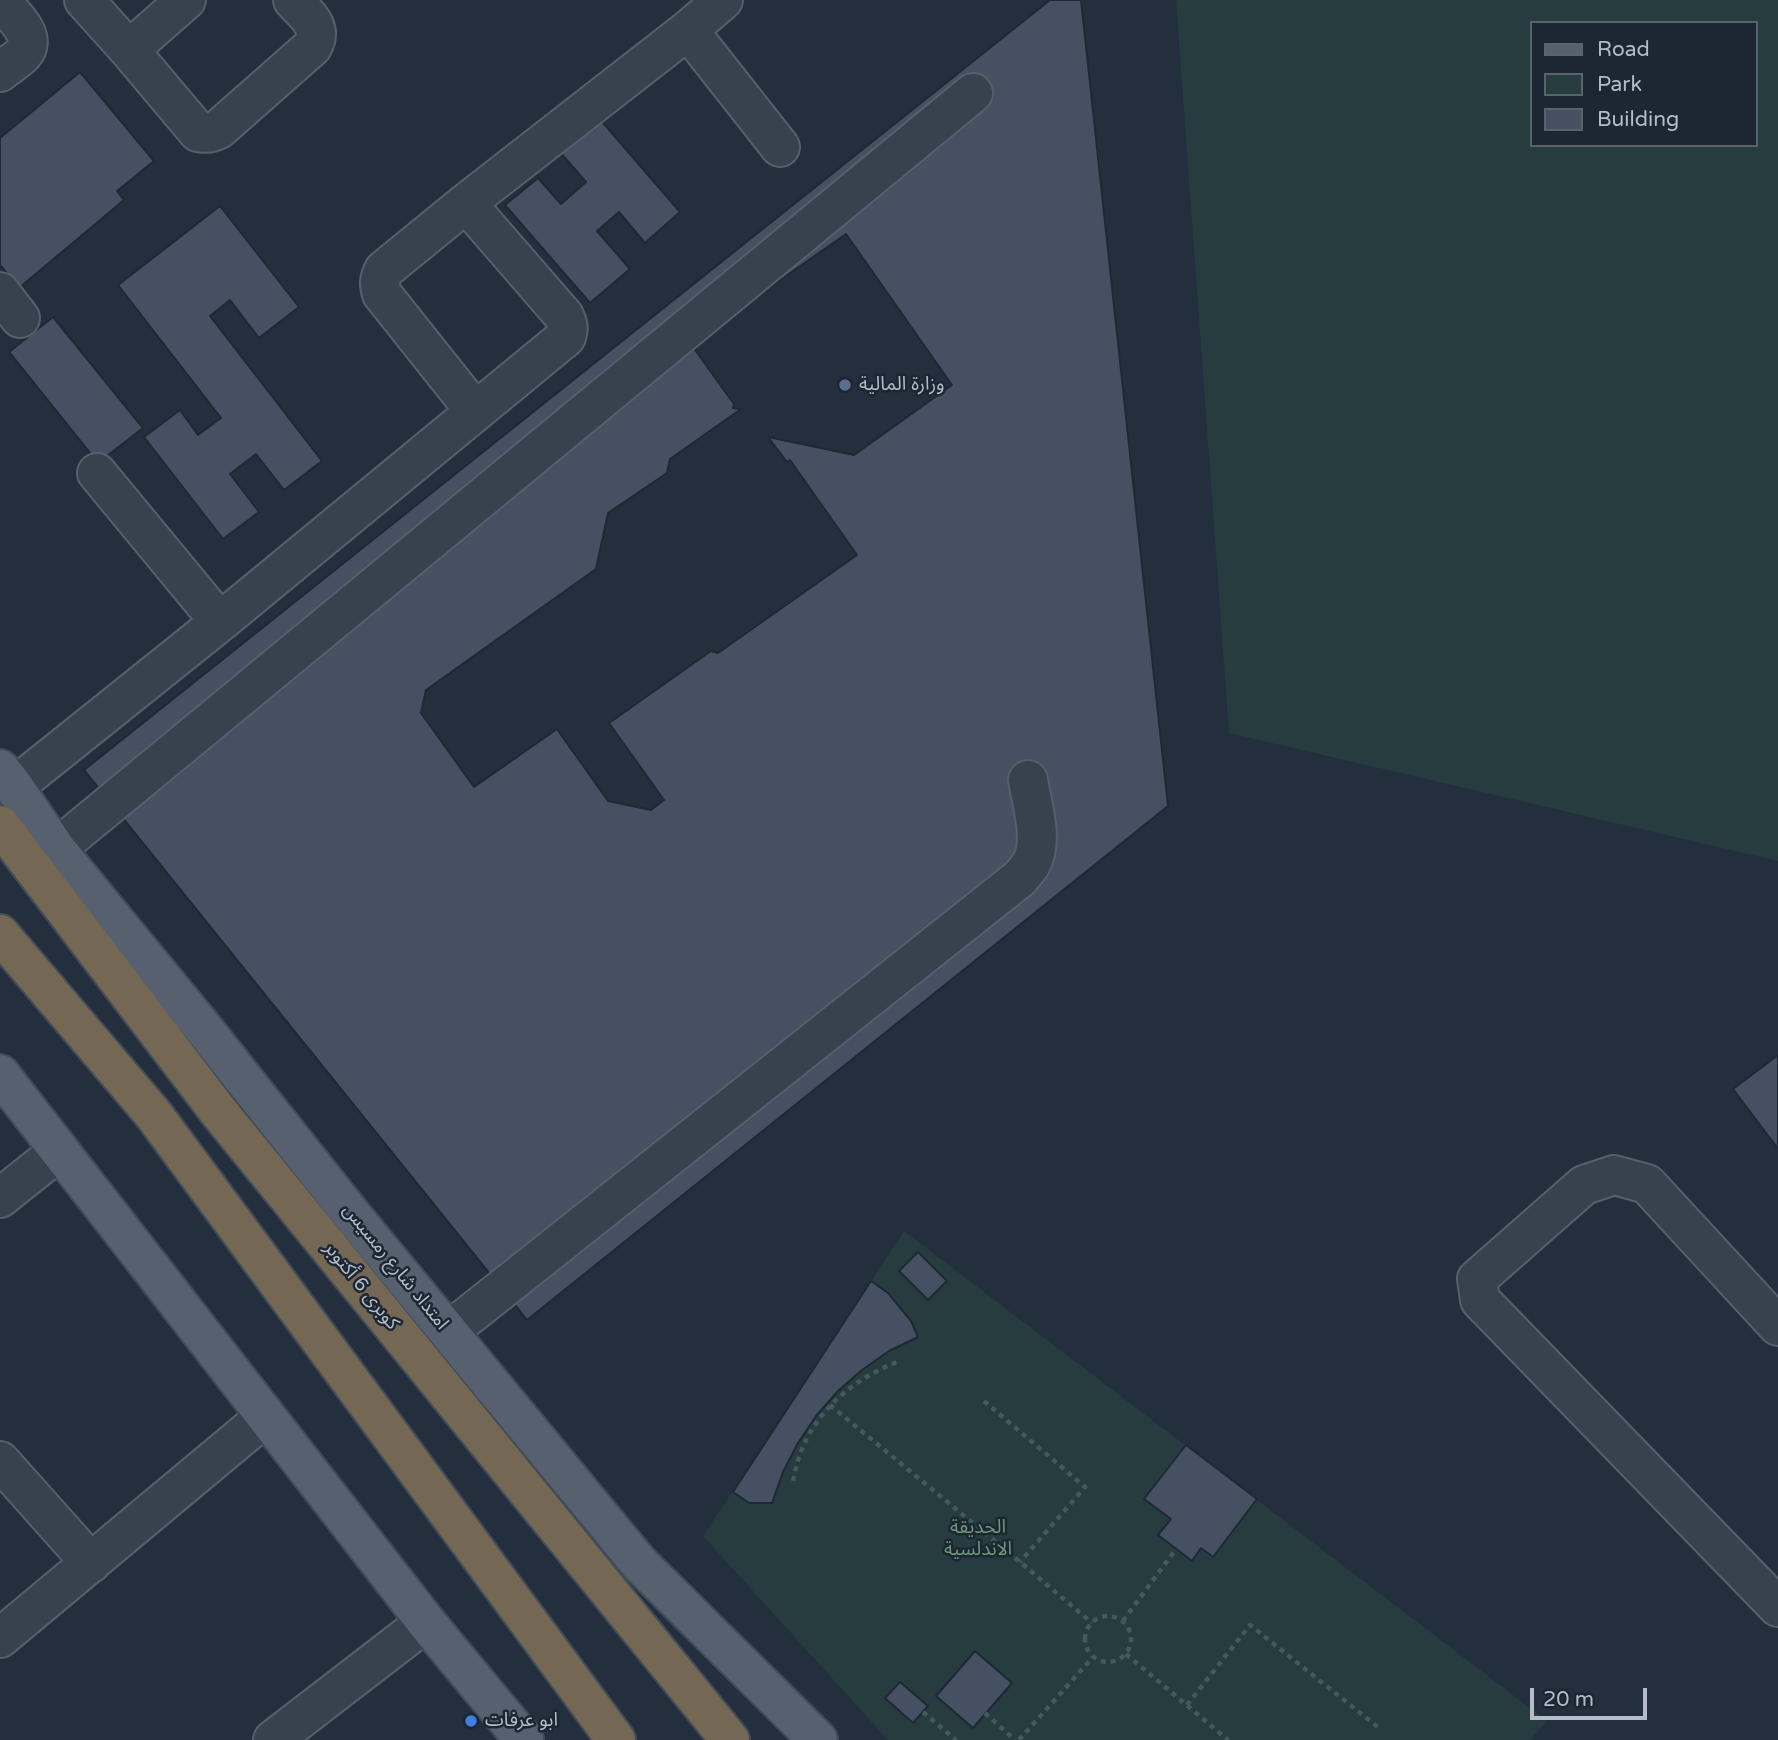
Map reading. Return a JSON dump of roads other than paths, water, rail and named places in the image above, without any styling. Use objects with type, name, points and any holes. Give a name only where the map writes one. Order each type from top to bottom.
[{"type":"highway","name":"كوبرى 6 أكتوبر","points":[[0,825],[218,1111],[730,1740]]},
{"type":"highway","points":[[0,934],[153,1115],[612,1737]]},
{"type":"main road","name":"امتداد شارع رمسيس","points":[[7,778],[56,849],[342,1203],[639,1563],[818,1740]]},
{"type":"main road","points":[[0,1074],[265,1418],[426,1622],[524,1740]]},
{"type":"street","points":[[0,0],[28,36],[28,46],[0,72]]},
{"type":"street","points":[[84,0],[198,132],[206,134],[213,133],[312,47],[317,30],[293,0]]},
{"type":"street","points":[[129,50],[186,0]]},
{"type":"street","points":[[475,411],[382,294],[380,278],[384,270],[466,202],[723,0]]},
{"type":"street","points":[[688,30],[780,147]]},
{"type":"street","points":[[56,849],[973,93]]},
{"type":"street","points":[[7,778],[220,622],[566,337],[568,329],[564,316],[466,202]]},
{"type":"street","points":[[97,473],[220,622]]},
{"type":"street","points":[[448,1332],[1020,878],[1031,865],[1037,837],[1028,780]]},
{"type":"street","points":[[0,1198],[60,1151]]},
{"type":"street","points":[[1778,1326],[1647,1184],[1614,1175],[1584,1185],[1477,1279],[1480,1300],[1778,1607]]},
{"type":"street","points":[[0,1638],[265,1418]]},
{"type":"street","points":[[0,1461],[91,1563]]},
{"type":"street","points":[[273,1740],[426,1622]]},
{"type":"place","name":"وزارة المالية","points":[[845,385]]},
{"type":"place","name":"ابو عرفات","points":[[471,1721]]},
{"type":"park label","name":"الحديقة الاندلسية","points":[[978,1539]]}]
